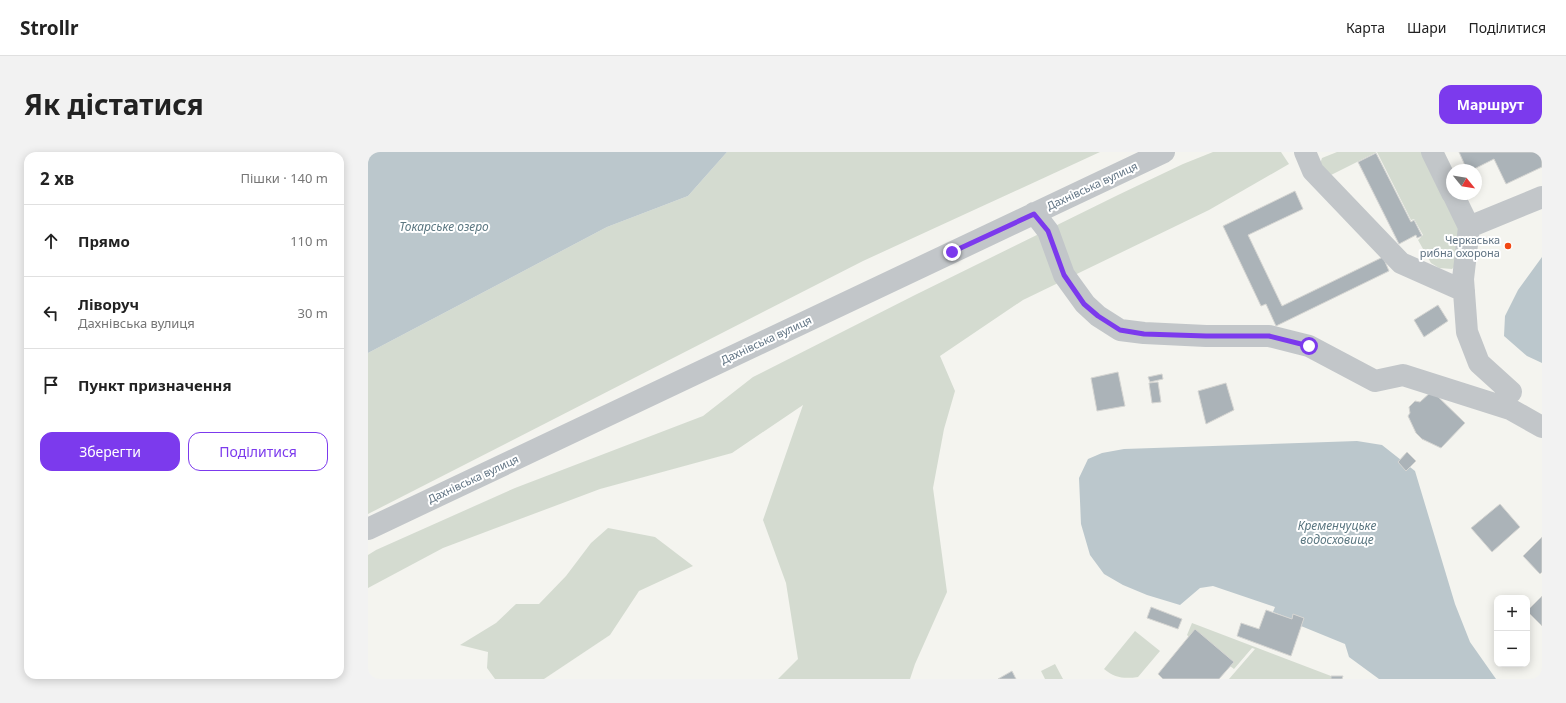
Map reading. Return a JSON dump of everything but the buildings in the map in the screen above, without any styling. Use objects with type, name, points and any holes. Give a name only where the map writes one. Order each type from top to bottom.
[{"type":"street","name":"Дахнівська вулиця","points":[[368,529],[1164,152]]},
{"type":"street","points":[[1305,152],[1313,171],[1401,263],[1464,291]]},
{"type":"street","points":[[1432,152],[1446,181]]},
{"type":"street","points":[[1469,227],[1542,197]]},
{"type":"street","points":[[1456,200],[1469,227],[1463,279],[1467,332],[1479,363],[1511,392]]},
{"type":"street","points":[[1034,214],[1048,231],[1064,275],[1084,304],[1098,316],[1120,330],[1144,334],[1269,336],[1309,346],[1375,381],[1404,375],[1510,409],[1542,427]]},
{"type":"shaded area","points":[[727,152],[1100,152],[863,261],[368,514],[368,353],[607,227],[688,196]]},
{"type":"shaded area","points":[[1213,152],[1281,152],[1289,164],[1209,210],[1023,300],[940,356],[955,391],[944,429],[933,488],[947,592],[915,664],[910,679],[778,679],[798,659],[786,583],[763,520],[803,405],[732,453],[600,489],[443,548],[368,588],[368,555],[376,550],[515,488],[703,416],[753,377],[1118,195],[1183,164]]},
{"type":"shaded area","points":[[1337,152],[1377,152],[1329,176],[1320,164],[1322,158]]},
{"type":"shaded area","points":[[1377,152],[1422,152],[1458,227],[1459,240],[1455,266],[1452,269],[1439,268],[1431,263],[1418,240],[1423,235],[1414,219],[1411,220]]},
{"type":"shaded area","points":[[608,528],[655,537],[693,566],[639,591],[610,635],[544,679],[495,679],[487,668],[488,652],[460,645],[496,623],[516,604],[539,604],[566,576],[591,543]]},
{"type":"shaded area","points":[[1192,623],[1331,676],[1331,679],[1229,679],[1255,649],[1252,648],[1234,669],[1230,666],[1234,662],[1195,630],[1189,637],[1187,635]]},
{"type":"shaded area","points":[[1135,631],[1160,651],[1138,677],[1120,677],[1108,672],[1104,669]]},
{"type":"shaded area","points":[[1055,664],[1063,679],[1045,679],[1041,671]]},
{"type":"water","name":"Токарське озеро","points":[[368,152],[727,152],[688,196],[607,227],[368,353]]},
{"type":"water","points":[[1542,257],[1542,363],[1527,356],[1504,336],[1505,316],[1518,290]]},
{"type":"water","name":"Кременчуцьке водосховище","points":[[1357,441],[1382,445],[1415,471],[1455,604],[1470,642],[1496,679],[1379,679],[1349,657],[1345,644],[1301,626],[1304,618],[1293,614],[1292,619],[1273,612],[1275,607],[1213,586],[1200,588],[1180,605],[1147,595],[1123,585],[1104,574],[1090,555],[1081,524],[1079,478],[1088,459],[1102,453],[1124,449]]},
{"type":"place","name":"Черкаська рибна охорона","points":[[1508,246]]},
{"type":"route","points":[[952,252],[1034,214],[1048,231],[1064,275],[1084,304],[1098,316],[1120,330],[1144,334],[1269,336],[1309,346]]}]
